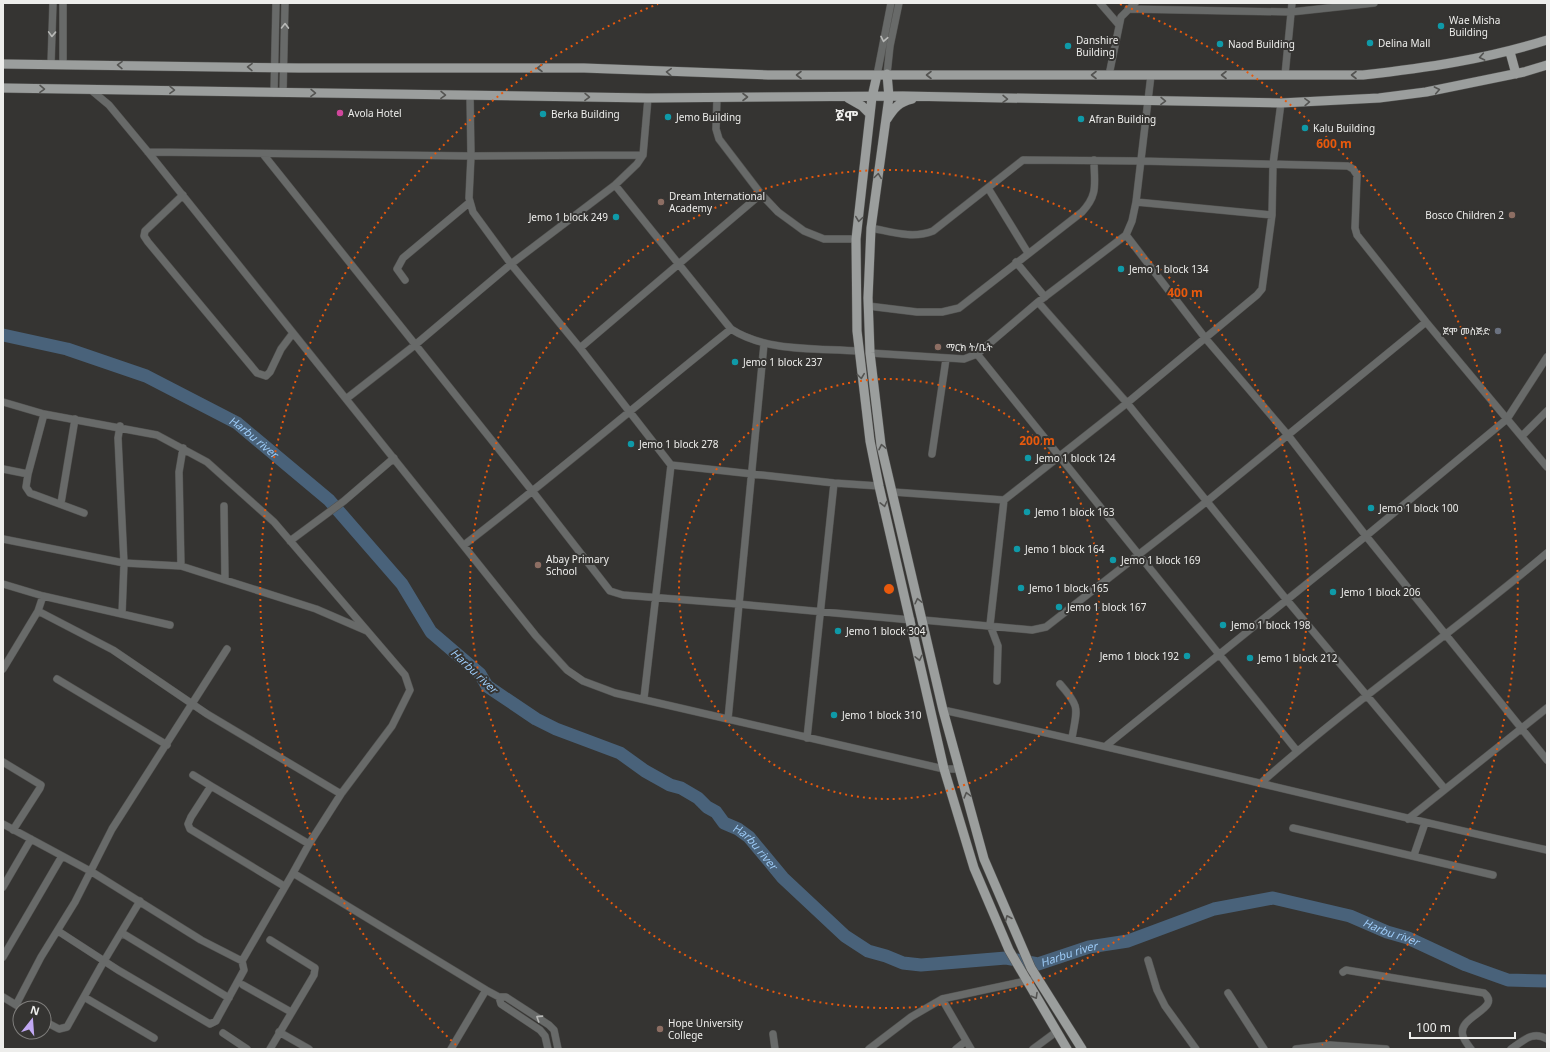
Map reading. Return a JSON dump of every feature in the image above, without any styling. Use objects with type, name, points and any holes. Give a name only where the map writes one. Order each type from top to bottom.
[{"type":"main road","points":[[3,64],[584,68],[722,74],[1363,75],[1428,68],[1510,52],[1547,40]]},
{"type":"main road","points":[[1510,52],[1516,74]]},
{"type":"main road","points":[[3,88],[648,98],[888,97],[1281,103],[1379,98],[1426,92],[1516,74],[1547,65]]},
{"type":"main road","points":[[887,74],[888,97],[886,122],[871,228],[868,306],[870,353],[881,445],[943,710],[984,859],[1023,954],[1082,1049]]},
{"type":"main road","points":[[877,75],[872,97],[856,239],[858,351],[870,441],[944,769],[974,868],[1009,950],[1067,1049]]},
{"type":"main road","points":[[846,98],[862,106],[870,114]]},
{"type":"main road","points":[[886,122],[893,109],[899,103],[917,98]]},
{"type":"main road","points":[[889,526],[900,524]]},
{"type":"street","points":[[51,64],[53,3]]},
{"type":"street","points":[[63,3],[63,64]]},
{"type":"street","points":[[276,3],[279,67],[283,93]]},
{"type":"street","points":[[274,92],[279,67],[285,3]]},
{"type":"street","points":[[877,75],[891,3]]},
{"type":"street","points":[[887,74],[890,46],[899,3]]},
{"type":"street","points":[[1100,3],[1119,25]]},
{"type":"street","points":[[1109,75],[1121,17],[1135,3]]},
{"type":"street","points":[[1286,75],[1292,3]]},
{"type":"street","points":[[1128,10],[1158,6],[1291,12],[1374,3]]},
{"type":"street","points":[[870,353],[946,359],[964,359],[977,354],[1038,302],[1126,235],[1132,221],[1136,202],[1151,75]]},
{"type":"street","points":[[109,105],[110,89]]},
{"type":"street","points":[[91,90],[109,105],[148,152],[536,636],[567,670],[583,681],[615,693],[644,698],[807,738],[944,769],[960,769]]},
{"type":"street","points":[[470,95],[472,156],[469,184],[470,202],[473,212],[511,264],[580,348],[671,465],[834,483],[879,486]]},
{"type":"street","points":[[717,97],[716,134],[761,194],[778,212],[813,237],[824,240],[856,239]]},
{"type":"street","points":[[346,399],[415,345],[511,264],[615,185],[643,155],[648,98]]},
{"type":"street","points":[[893,492],[1004,500],[1127,403],[1252,300],[1262,289],[1272,215],[1273,164],[1281,103]]},
{"type":"street","points":[[148,152],[472,156],[643,155]]},
{"type":"street","points":[[263,154],[533,492],[610,591],[623,595],[911,620]]},
{"type":"street","points":[[871,228],[910,235],[923,235],[942,225],[1023,160],[1140,160],[1348,166],[1353,169],[1357,175],[1357,235],[1426,322],[1547,467]]},
{"type":"street","points":[[868,306],[917,312],[954,310],[964,304],[1082,212],[1091,203],[1094,196],[1094,160]]},
{"type":"street","points":[[615,185],[731,329],[744,338],[764,344],[858,351]]},
{"type":"street","points":[[988,188],[1028,254]]},
{"type":"street","points":[[580,348],[761,194]]},
{"type":"street","points":[[183,195],[145,231],[144,236],[148,242],[257,373],[266,376],[270,372],[280,349],[293,333]]},
{"type":"street","points":[[405,280],[397,269],[403,258],[470,202]]},
{"type":"street","points":[[1136,202],[1272,215]]},
{"type":"street","points":[[1126,235],[1206,339],[1287,434],[1366,536],[1547,760]]},
{"type":"street","points":[[1016,262],[1045,297]]},
{"type":"street","points":[[1038,302],[1127,403],[1286,600],[1445,789]]},
{"type":"street","points":[[923,620],[1032,630],[1046,627],[1206,502],[1287,434],[1426,322]]},
{"type":"street","points":[[464,545],[533,492],[628,411],[731,329]]},
{"type":"street","points":[[728,718],[738,604],[753,474],[764,344]]},
{"type":"street","points":[[977,354],[1139,555],[1220,652],[1297,751]]},
{"type":"street","points":[[1107,745],[1220,652],[1366,536],[1507,419],[1547,357]]},
{"type":"street","points":[[932,454],[946,359]]},
{"type":"street","points":[[3,402],[44,414],[120,426],[157,435],[207,462],[274,522],[405,675],[410,690],[392,726],[341,794],[284,886],[242,961],[244,970],[216,1022],[210,1024],[104,961],[58,931]]},
{"type":"street","points":[[1522,436],[1547,411]]},
{"type":"street","points":[[44,414],[26,487],[30,493],[84,512]]},
{"type":"street","points":[[60,503],[75,419]]},
{"type":"street","points":[[120,426],[118,438],[124,563],[122,614]]},
{"type":"street","points":[[181,566],[179,472],[182,448]]},
{"type":"street","points":[[290,541],[344,501],[394,458]]},
{"type":"street","points":[[644,698],[671,465]]},
{"type":"street","points":[[3,468],[28,474]]},
{"type":"street","points":[[807,738],[834,483]]},
{"type":"street","points":[[997,681],[998,646],[990,626],[1004,500]]},
{"type":"street","points":[[224,506],[225,580]]},
{"type":"street","points":[[3,539],[124,563],[181,566],[316,609],[369,632]]},
{"type":"street","points":[[1262,782],[1297,751],[1366,695],[1446,634],[1547,553]]},
{"type":"street","points":[[3,584],[43,596],[170,625]]},
{"type":"street","points":[[3,669],[38,611],[43,596]]},
{"type":"street","points":[[38,611],[113,650],[192,704],[341,794]]},
{"type":"street","points":[[21,1000],[42,957],[92,872],[112,829],[227,649]]},
{"type":"street","points":[[57,679],[167,744]]},
{"type":"street","points":[[1060,684],[1074,700],[1076,705],[1072,738]]},
{"type":"street","points":[[1408,819],[1547,708]]},
{"type":"street","points":[[943,710],[1107,745],[1408,819],[1547,850]]},
{"type":"street","points":[[3,762],[41,785],[12,830]]},
{"type":"street","points":[[193,775],[309,844]]},
{"type":"street","points":[[211,786],[191,817],[188,824],[190,829],[284,886]]},
{"type":"street","points":[[1414,855],[1425,823]]},
{"type":"street","points":[[3,824],[92,872],[201,940],[242,961]]},
{"type":"street","points":[[1294,828],[1414,855],[1493,875]]},
{"type":"street","points":[[3,887],[31,839]]},
{"type":"street","points":[[3,957],[62,856]]},
{"type":"street","points":[[293,873],[486,990],[499,997],[506,997],[549,1025],[554,1030],[558,1049]]},
{"type":"street","points":[[52,1025],[59,1029],[68,1027],[104,961],[140,902]]},
{"type":"street","points":[[122,933],[229,998]]},
{"type":"street","points":[[270,940],[316,968],[314,975],[270,1049]]},
{"type":"street","points":[[1148,960],[1157,990],[1165,1006],[1196,1049]]},
{"type":"street","points":[[1343,972],[1346,970],[1484,993],[1487,996],[1488,1001],[1484,1010],[1468,1019],[1463,1026],[1462,1035],[1471,1049]]},
{"type":"street","points":[[869,1049],[911,1017],[942,999],[1027,981],[1036,977]]},
{"type":"street","points":[[243,985],[291,1012]]},
{"type":"street","points":[[450,1049],[486,990]]},
{"type":"street","points":[[1228,993],[1264,1049]]},
{"type":"street","points":[[3,997],[12,1003]]},
{"type":"street","points":[[84,997],[154,1038]]},
{"type":"street","points":[[499,997],[501,1004],[540,1030],[545,1036],[548,1049]]},
{"type":"street","points":[[942,999],[972,1049]]},
{"type":"street","points":[[279,1032],[309,1049]]},
{"type":"street","points":[[1033,1049],[1056,1032]]},
{"type":"street","points":[[223,1033],[247,1049]]},
{"type":"street","points":[[773,1034],[775,1049]]},
{"type":"street","points":[[1511,1049],[1530,1036],[1545,1036]]},
{"type":"street","points":[[956,1049],[966,1041]]},
{"type":"street","points":[[1296,1049],[1330,1045],[1386,1049]]},
{"type":"waterway","name":"Harbu river","points":[[3,335],[67,349],[146,376],[237,423],[329,500],[402,584],[431,632],[480,674],[487,686],[536,719],[556,729],[620,753],[645,771],[698,798],[707,807],[716,812],[724,823],[738,829],[749,837],[783,878],[845,936],[868,951],[903,963],[921,965],[1006,958],[1038,964],[1089,947],[1128,941],[1214,909],[1273,898],[1350,916],[1387,932],[1408,938],[1466,965],[1508,980],[1547,981]]},
{"type":"place","name":"Wae Misha Building","points":[[1441,26]]},
{"type":"place","name":"Delina Mall","points":[[1370,43]]},
{"type":"place","name":"Naod Building","points":[[1220,44]]},
{"type":"place","name":"Danshire Building","points":[[1068,46]]},
{"type":"place","name":"Avola Hotel","points":[[340,113]]},
{"type":"place","name":"Berka Building","points":[[543,114]]},
{"type":"place","name":"Jemo Building","points":[[668,117]]},
{"type":"place","name":"Afran Building","points":[[1081,119]]},
{"type":"place","name":"Kalu Building","points":[[1305,128]]},
{"type":"place","name":"Dream International Academy","points":[[661,202]]},
{"type":"place","name":"Bosco Children 2","points":[[1512,215]]},
{"type":"place","name":"Jemo 1 block 249","points":[[616,217]]},
{"type":"place","name":"Jemo 1 block 134","points":[[1121,269]]},
{"type":"place","name":"ጀሞ መስጅድ","points":[[1498,331]]},
{"type":"place","name":"ማርክ ት/ቤት","points":[[938,347]]},
{"type":"place","name":"Jemo 1 block 237","points":[[735,362]]},
{"type":"place","name":"Jemo 1 block 278","points":[[631,444]]},
{"type":"place","name":"Jemo 1 block 124","points":[[1028,458]]},
{"type":"place","name":"Jemo 1 block 100","points":[[1371,508]]},
{"type":"place","name":"Jemo 1 block 163","points":[[1027,512]]},
{"type":"place","name":"Jemo 1 block 164","points":[[1017,549]]},
{"type":"place","name":"Jemo 1 block 169","points":[[1113,560]]},
{"type":"place","name":"Abay Primary School","points":[[538,565]]},
{"type":"place","name":"Jemo 1 block 165","points":[[1021,588]]},
{"type":"place","name":"Jemo 1 block 206","points":[[1333,592]]},
{"type":"place","name":"Jemo 1 block 167","points":[[1059,607]]},
{"type":"place","name":"Jemo 1 block 198","points":[[1223,625]]},
{"type":"place","name":"Jemo 1 block 304","points":[[838,631]]},
{"type":"place","name":"Jemo 1 block 192","points":[[1187,656]]},
{"type":"place","name":"Jemo 1 block 212","points":[[1250,658]]},
{"type":"place","name":"Jemo 1 block 310","points":[[834,715]]},
{"type":"place","name":"Hope University College","points":[[660,1029]]},
{"type":"district","name":"ጀሞ","points":[[847,116]]}]
